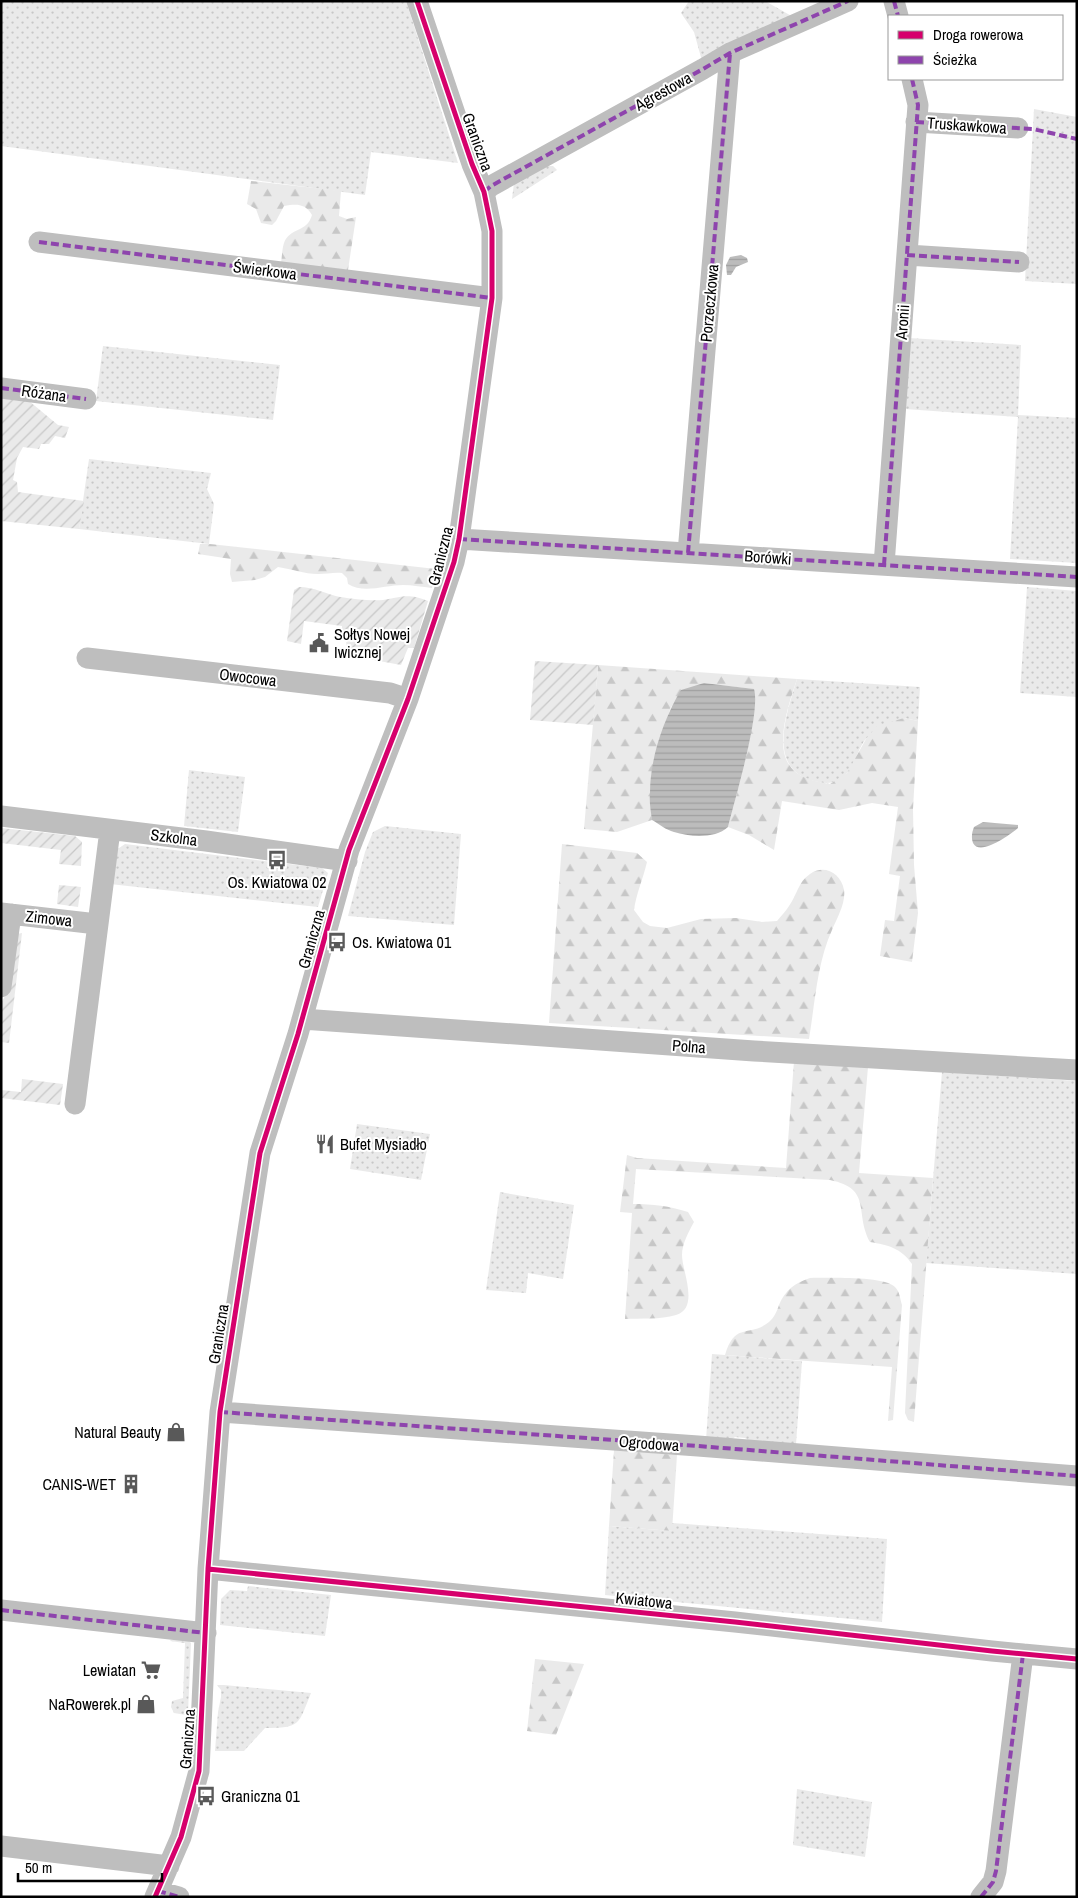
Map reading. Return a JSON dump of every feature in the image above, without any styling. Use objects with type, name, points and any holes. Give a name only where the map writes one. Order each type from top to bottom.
[{"type":"street","name":"Agrestowa","points":[[484,192],[491,186],[704,69],[730,52],[848,1]]},
{"type":"street","points":[[894,1],[898,15]]},
{"type":"street","name":"Graniczna","points":[[156,1894],[186,1821],[199,1771],[208,1568],[220,1412],[260,1153],[302,1020],[346,862],[373,786],[408,699],[454,562],[459,539],[492,298],[492,230],[484,192],[472,164],[417,3]]},
{"type":"street","name":"Porzeczkowa","points":[[688,553],[730,52]]},
{"type":"street","name":"Aronii","points":[[884,565],[918,105],[912,80]]},
{"type":"street","name":"Truskawkowa","points":[[916,122],[1018,128]]},
{"type":"street","name":"Świerkowa","points":[[39,242],[492,298]]},
{"type":"street","points":[[907,256],[1019,262]]},
{"type":"street","name":"Różana","points":[[1,388],[86,399]]},
{"type":"street","name":"Borówki","points":[[459,539],[1077,577]]},
{"type":"street","name":"Owocowa","points":[[86,658],[390,693],[408,699]]},
{"type":"street","name":"Szkolna","points":[[1,816],[244,846],[346,862]]},
{"type":"street","points":[[75,1104],[110,830]]},
{"type":"street","points":[[1,987],[6,913]]},
{"type":"street","name":"Zimowa","points":[[6,913],[97,924]]},
{"type":"street","name":"Polna","points":[[302,1020],[1077,1070]]},
{"type":"street","name":"Ogrodowa","points":[[220,1412],[698,1446],[1077,1476]]},
{"type":"street","name":"Kwiatowa","points":[[208,1568],[1077,1659]]},
{"type":"street","points":[[1,1610],[206,1633]]},
{"type":"street","points":[[981,1897],[993,1882],[996,1871],[1023,1654]]},
{"type":"street","points":[[1,1846],[169,1866]]},
{"type":"street","points":[[156,1894],[179,1897]]},
{"type":"green space","points":[[1,1],[406,1],[458,163],[371,152],[365,195],[1,146]]},
{"type":"green space","points":[[689,1],[765,1],[795,18],[702,61],[694,32],[681,13]]},
{"type":"green space","points":[[1034,109],[1077,117],[1077,284],[1025,281]]},
{"type":"green space","points":[[544,166],[553,166],[557,170],[512,199],[514,183]]},
{"type":"green space","points":[[251,181],[341,191],[339,216],[347,219],[356,217],[348,270],[281,263],[283,245],[287,238],[290,234],[303,228],[310,221],[312,215],[306,208],[300,205],[284,206],[272,225],[261,223],[256,209],[247,204]]},
{"type":"green space","points":[[909,338],[1021,345],[1018,415],[1077,418],[1077,563],[1010,559],[1018,417],[905,409]]},
{"type":"green space","points":[[103,346],[280,365],[273,420],[96,401]]},
{"type":"green space","points":[[1,397],[29,401],[58,425],[69,427],[65,438],[55,436],[49,444],[41,444],[39,449],[23,447],[17,458],[13,480],[17,482],[18,492],[84,501],[79,529],[1,521]]},
{"type":"green space","points":[[89,459],[211,473],[207,489],[214,504],[209,544],[79,529]]},
{"type":"green space","points":[[200,544],[436,569],[432,588],[396,585],[368,589],[348,584],[347,578],[342,573],[313,574],[278,567],[265,577],[232,582],[230,574],[231,559],[198,554]]},
{"type":"green space","points":[[299,587],[356,599],[383,600],[410,596],[428,601],[414,648],[408,648],[401,665],[352,656],[347,651],[348,633],[342,632],[342,626],[304,621],[301,644],[287,641],[294,590]]},
{"type":"green space","points":[[1027,587],[1077,591],[1077,697],[1020,693]]},
{"type":"green space","points":[[535,661],[598,665],[593,725],[530,720]]},
{"type":"green space","points":[[598,665],[797,679],[786,715],[783,742],[784,754],[789,765],[797,773],[809,779],[830,784],[847,773],[866,739],[877,726],[904,718],[918,721],[913,809],[914,865],[918,913],[912,962],[880,956],[885,920],[894,921],[900,876],[889,874],[898,807],[872,803],[839,810],[782,801],[774,850],[749,835],[728,827],[750,735],[755,700],[753,689],[704,683],[671,707],[652,771],[650,794],[652,820],[617,832],[584,829]]},
{"type":"green space","points":[[797,679],[920,687],[918,721],[904,718],[867,738],[850,770],[840,779],[825,783],[810,780],[796,773],[788,762],[784,750],[786,721]]},
{"type":"green space","points":[[189,770],[245,777],[238,832],[184,826]]},
{"type":"green space","points":[[385,826],[461,834],[454,925],[348,916],[365,852],[373,832]]},
{"type":"green space","points":[[1,828],[75,836],[82,842],[81,866],[59,864],[61,850],[1,843]]},
{"type":"green space","points":[[125,844],[322,868],[328,873],[318,907],[110,884],[116,850]]},
{"type":"green space","points":[[562,844],[637,853],[647,862],[634,910],[643,922],[650,926],[667,928],[701,919],[736,918],[762,922],[777,921],[792,902],[806,877],[815,871],[821,870],[826,870],[836,875],[844,890],[844,900],[823,956],[809,1039],[549,1023]]},
{"type":"green space","points":[[59,885],[81,887],[78,907],[57,904]]},
{"type":"green space","points":[[22,933],[9,1043],[1,1042],[1,1003],[7,993],[17,934]]},
{"type":"green space","points":[[794,1061],[868,1067],[859,1173],[933,1178],[914,1422],[908,1420],[905,1413],[912,1264],[894,1248],[870,1242],[865,1231],[857,1196],[852,1189],[843,1184],[830,1180],[636,1169],[633,1204],[661,1206],[688,1212],[694,1222],[682,1251],[688,1288],[687,1305],[683,1311],[664,1318],[625,1319],[632,1213],[620,1212],[627,1155],[637,1158],[786,1168]]},
{"type":"green space","points":[[942,1072],[1077,1081],[1077,1274],[926,1263]]},
{"type":"green space","points":[[22,1079],[63,1084],[60,1105],[1,1098],[1,1090],[21,1092]]},
{"type":"green space","points":[[357,1124],[430,1134],[421,1180],[350,1169]]},
{"type":"green space","points":[[500,1192],[574,1205],[563,1279],[528,1273],[526,1293],[486,1290]]},
{"type":"green space","points":[[810,1278],[868,1279],[889,1283],[898,1291],[902,1305],[893,1420],[888,1421],[892,1367],[725,1355],[733,1338],[743,1332],[762,1327],[769,1322],[787,1291]]},
{"type":"green space","points":[[712,1354],[802,1361],[796,1444],[749,1441],[745,1438],[735,1437],[731,1440],[706,1440]]},
{"type":"green space","points":[[614,1450],[677,1455],[672,1531],[609,1526]]},
{"type":"green space","points":[[672,1523],[887,1539],[882,1622],[605,1595],[609,1526],[672,1531]]},
{"type":"green space","points":[[248,1586],[331,1595],[325,1636],[220,1625],[221,1599],[230,1590],[247,1591]]},
{"type":"green space","points":[[171,1640],[188,1640],[191,1643],[188,1713],[186,1715],[174,1713],[171,1707],[172,1701],[183,1698],[185,1643]]},
{"type":"green space","points":[[535,1659],[584,1664],[556,1735],[527,1731]]},
{"type":"green space","points":[[217,1685],[311,1693],[297,1722],[286,1727],[265,1728],[244,1751],[215,1751],[221,1697],[221,1690]]},
{"type":"green space","points":[[797,1789],[872,1802],[865,1857],[793,1845]]},
{"type":"shaded area","points":[[741,255],[747,258],[748,262],[736,267],[731,275],[727,275],[726,265],[730,257]]},
{"type":"shaded area","points":[[704,683],[754,689],[755,700],[751,735],[728,827],[716,834],[695,836],[671,831],[652,820],[651,780],[655,753],[663,727],[674,702],[681,690]]},
{"type":"shaded area","points":[[983,822],[1018,825],[1018,828],[995,843],[977,847],[972,841],[973,831],[974,827]]},
{"type":"marked path","points":[[484,192],[491,186],[730,53],[848,1]]},
{"type":"marked path","points":[[894,1],[898,15]]},
{"type":"marked path","points":[[688,553],[730,53]]},
{"type":"marked path","points":[[884,565],[918,105],[912,80]]},
{"type":"marked path","points":[[916,122],[1033,129],[1077,139]]},
{"type":"marked path","points":[[39,242],[492,298]]},
{"type":"marked path","points":[[907,255],[1019,262]]},
{"type":"marked path","points":[[1,388],[86,399]]},
{"type":"marked path","points":[[459,539],[1077,577]]},
{"type":"marked path","points":[[220,1412],[698,1446],[1077,1476]]},
{"type":"marked path","points":[[1,1610],[206,1633]]},
{"type":"marked path","points":[[981,1897],[993,1882],[996,1871],[1023,1654]]},
{"type":"marked path","points":[[158,1891],[179,1897]]},
{"type":"cycle path","points":[[155,1897],[181,1837],[199,1771],[208,1569],[220,1412],[260,1153],[298,1034],[349,850],[408,699],[454,562],[459,539],[492,298],[492,231],[484,192],[472,164],[417,1]]},
{"type":"cycle path","points":[[208,1569],[735,1622],[1077,1659]]},
{"type":"place","name":"Sołtys Nowej Iwicznej","points":[[319,643]]},
{"type":"place","name":"Os. Kwiatowa 02","points":[[277,860]]},
{"type":"place","name":"Os. Kwiatowa 01","points":[[337,942]]},
{"type":"place","name":"Bufet Mysiadło","points":[[325,1144]]},
{"type":"place","name":"Natural Beauty","points":[[176,1432]]},
{"type":"place","name":"CANIS-WET","points":[[131,1484]]},
{"type":"place","name":"Lewiatan","points":[[151,1670]]},
{"type":"place","name":"NaRowerek.pl","points":[[146,1704]]},
{"type":"place","name":"Graniczna 01","points":[[206,1796]]}]
